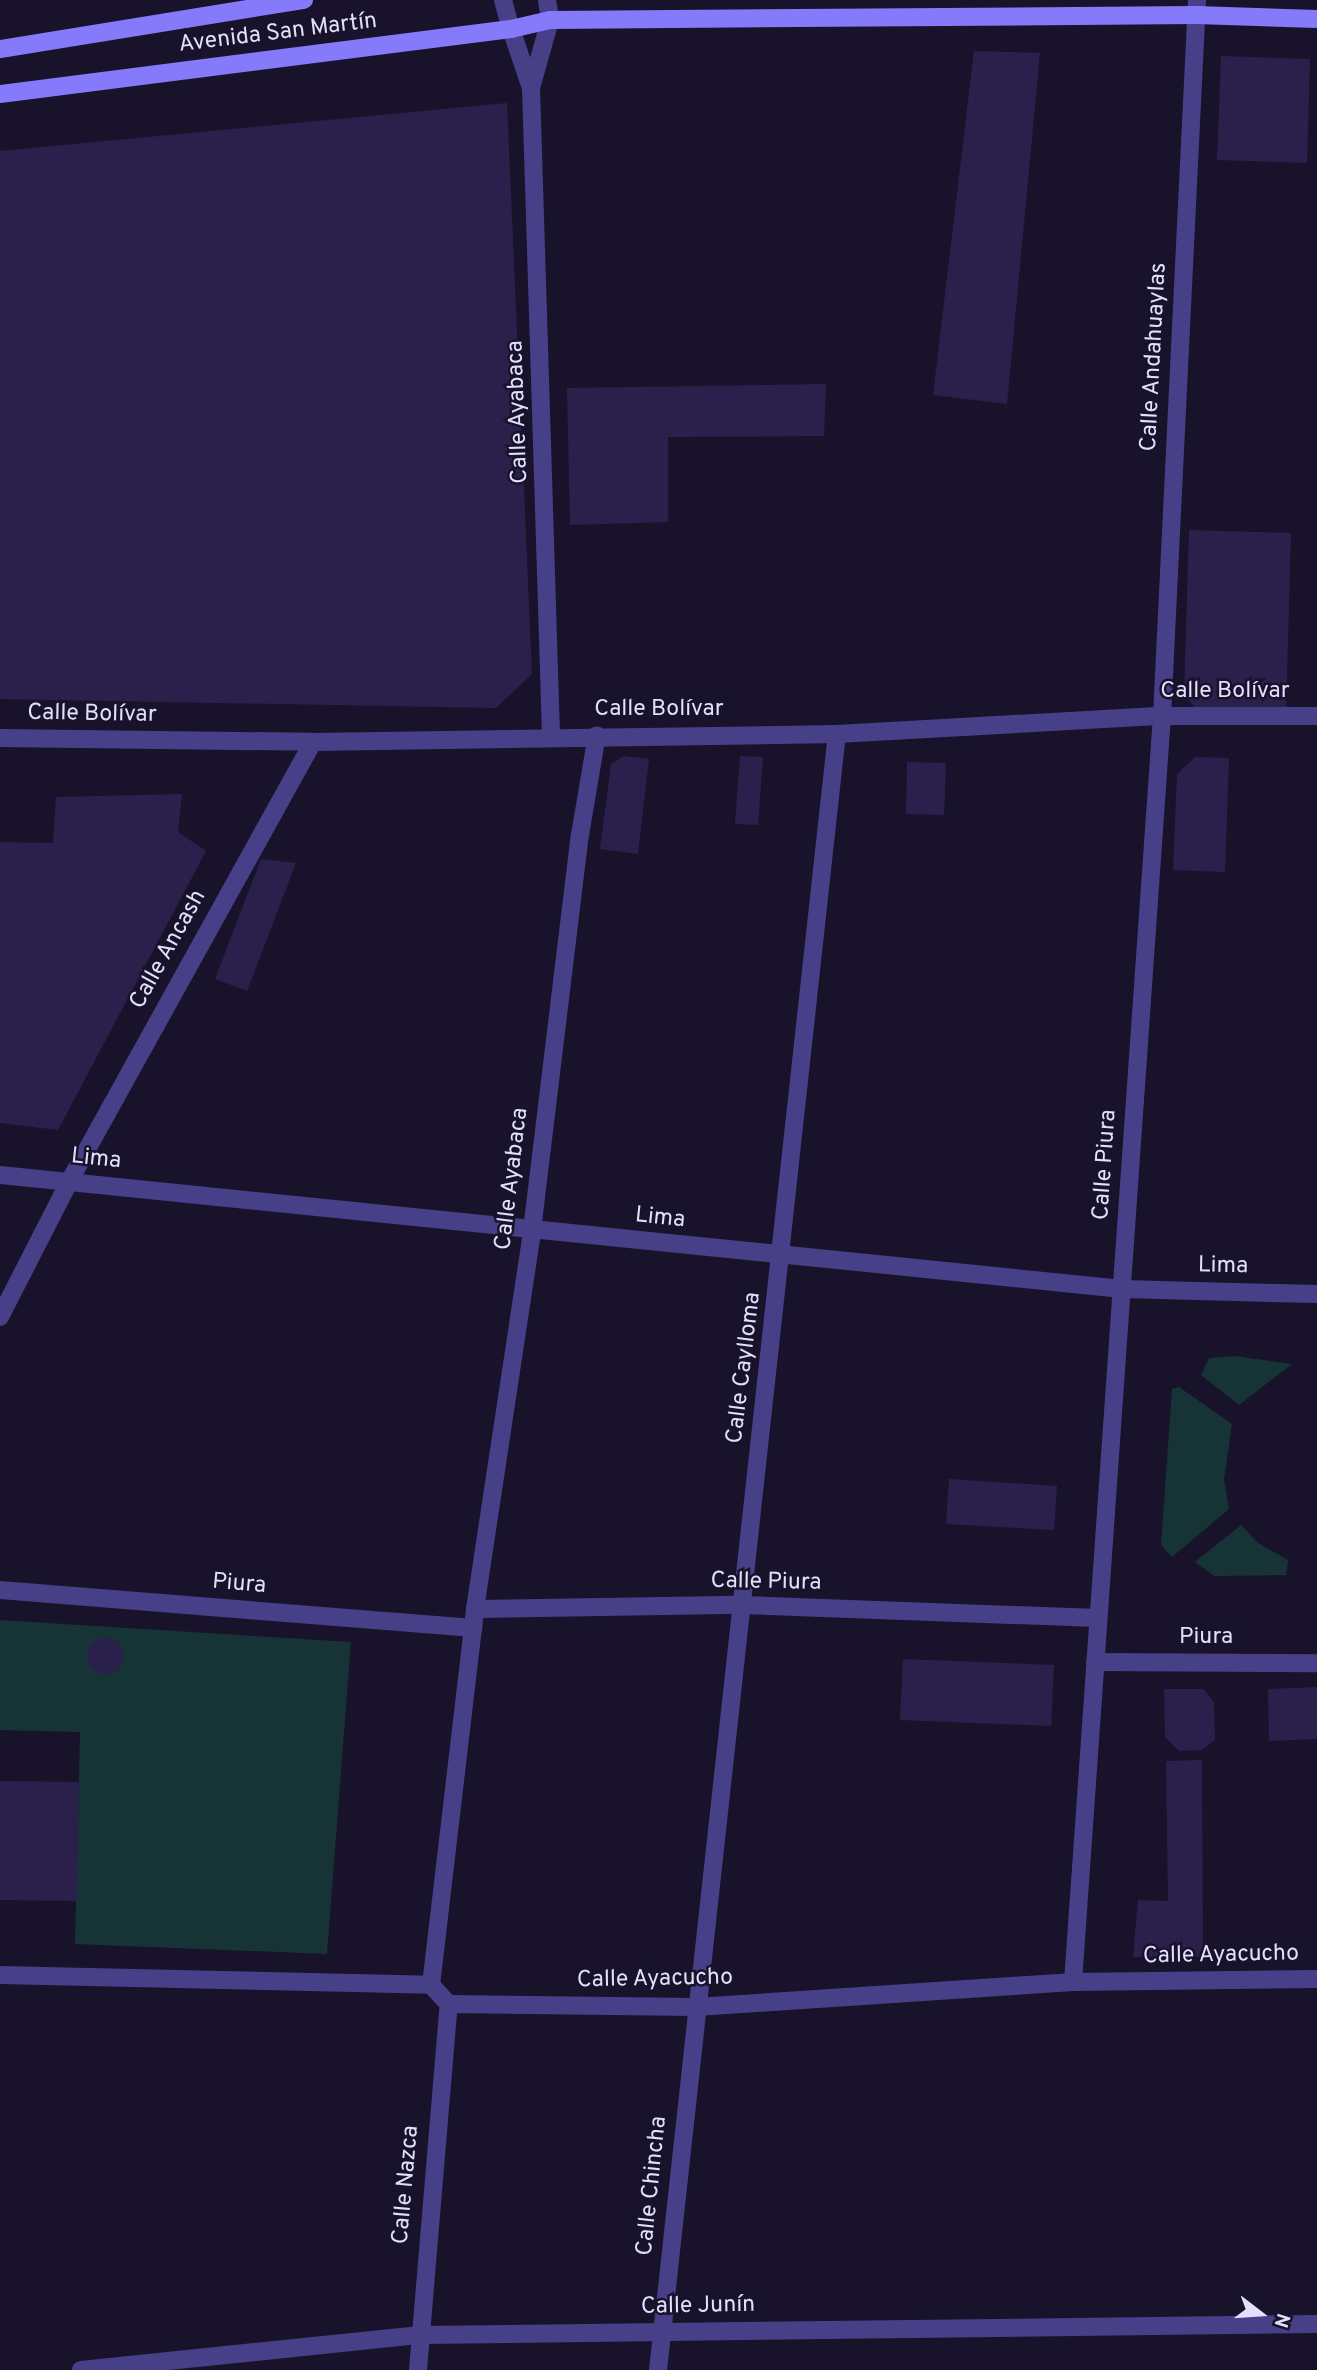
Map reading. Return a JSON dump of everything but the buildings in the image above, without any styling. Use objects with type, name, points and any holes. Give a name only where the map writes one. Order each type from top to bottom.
[{"type":"main road","name":"Avenida San Martín","points":[[0,49],[304,0]]},
{"type":"main road","name":"Avenida San Martín","points":[[0,93],[511,29],[550,20],[1196,8],[1317,19]]},
{"type":"street","name":"Calle Ayabaca","points":[[503,0],[531,88],[551,735]]},
{"type":"street","points":[[547,0],[550,20]]},
{"type":"street","name":"Calle Andahuaylas","points":[[1161,716],[1196,8]]},
{"type":"street","name":"Calle Ayabaca","points":[[531,88],[550,20]]},
{"type":"street","name":"Calle Bolívar","points":[[0,738],[313,741],[551,735],[836,734],[1161,716],[1317,716]]},
{"type":"street","name":"Calle Piura","points":[[1073,1982],[1161,716]]},
{"type":"street","name":"Calle Caylloma","points":[[696,2007],[782,1256],[836,734]]},
{"type":"street","name":"Calle Ayabaca","points":[[473,1628],[533,1230],[580,835],[597,735]]},
{"type":"street","name":"Calle Ancash","points":[[0,1317],[69,1182],[313,741]]},
{"type":"street","name":"Lima","points":[[0,1175],[1122,1289],[1317,1294]]},
{"type":"street","name":"Piura","points":[[0,1590],[473,1628]]},
{"type":"street","name":"Calle Piura","points":[[475,1609],[741,1605],[1098,1618]]},
{"type":"street","points":[[430,1985],[473,1628]]},
{"type":"street","name":"Piura","points":[[1095,1662],[1317,1663]]},
{"type":"street","points":[[0,1975],[430,1985],[449,2004]]},
{"type":"street","name":"Calle Ayacucho","points":[[449,2004],[696,2007],[1073,1982],[1317,1979]]},
{"type":"street","name":"Calle Nazca","points":[[418,2370],[418,2334],[449,2004]]},
{"type":"street","name":"Calle Chincha","points":[[658,2370],[696,2007]]},
{"type":"street","name":"Calle Junín","points":[[81,2370],[418,2334],[1317,2325]]},
{"type":"green space","points":[[1235,1356],[1292,1364],[1239,1405],[1201,1375],[1209,1358]]},
{"type":"green space","points":[[1179,1387],[1232,1424],[1224,1480],[1229,1509],[1172,1557],[1161,1545],[1172,1389]]},
{"type":"green space","points":[[1241,1525],[1258,1543],[1288,1560],[1286,1575],[1214,1576],[1195,1562]]},
{"type":"green space","points":[[0,1620],[351,1642],[327,1954],[75,1944],[80,1732],[0,1730]]}]
